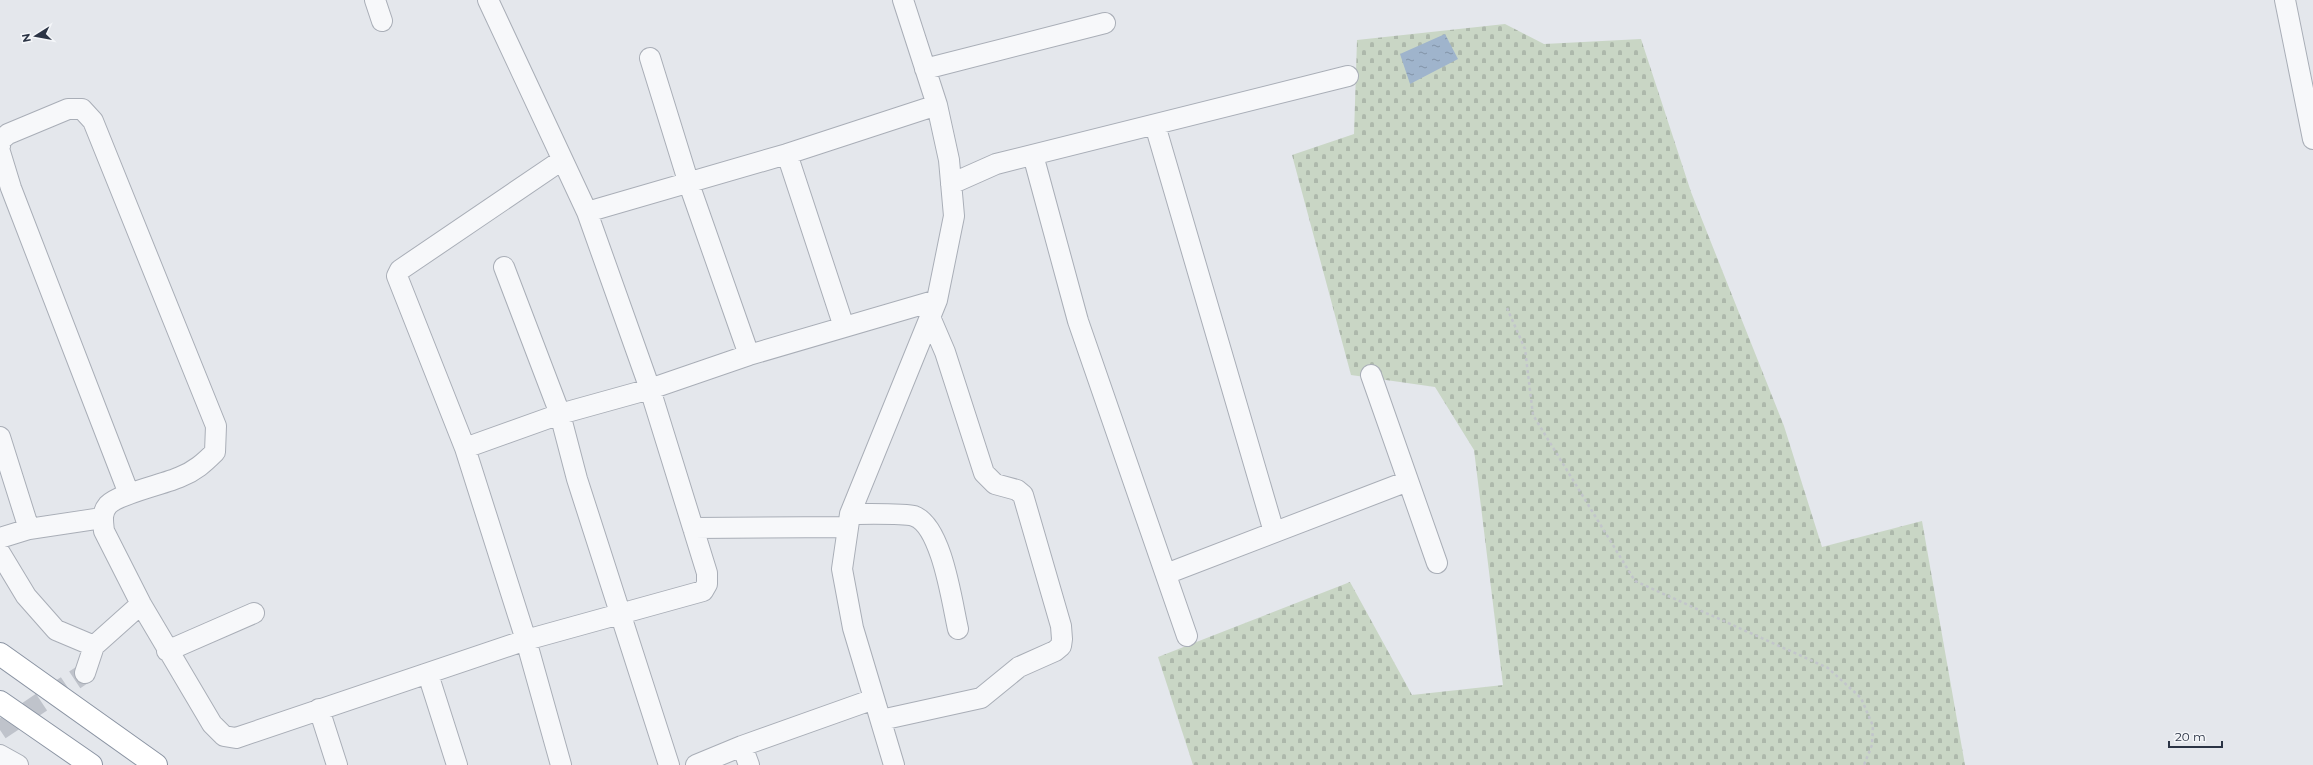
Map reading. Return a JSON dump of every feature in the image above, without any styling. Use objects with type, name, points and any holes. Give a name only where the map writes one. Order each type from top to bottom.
[{"type":"highway","points":[[0,654],[156,765]]},
{"type":"highway","points":[[0,702],[91,765]]},
{"type":"street","points":[[375,0],[382,21]]},
{"type":"street","points":[[0,146],[1,140],[8,134],[68,110],[82,109],[93,121],[216,426],[215,452],[200,468],[181,477],[129,494],[108,504],[102,518],[104,531],[167,651],[212,724],[224,736],[236,738],[526,640],[619,613],[703,591],[707,584],[707,573],[650,389],[587,212],[488,0]]},
{"type":"street","points":[[894,765],[853,628],[842,569],[849,520],[934,309],[954,216],[949,160],[937,104],[903,0]]},
{"type":"street","points":[[2285,0],[2313,139]]},
{"type":"street","points":[[925,69],[1105,23]]},
{"type":"street","points":[[650,58],[689,184],[749,355]]},
{"type":"street","points":[[951,184],[996,164],[1348,76]]},
{"type":"street","points":[[587,212],[689,184],[787,154],[937,104]]},
{"type":"street","points":[[1156,124],[1274,532]]},
{"type":"street","points":[[0,152],[11,188],[129,494]]},
{"type":"street","points":[[787,154],[844,327]]},
{"type":"street","points":[[1033,155],[1078,321],[1187,636]]},
{"type":"street","points":[[561,765],[526,640],[465,448],[397,276],[400,270],[562,160]]},
{"type":"street","points":[[504,267],[560,414],[577,479],[669,765]]},
{"type":"street","points":[[465,448],[560,414],[650,389],[749,355],[844,327],[934,309]]},
{"type":"street","points":[[881,720],[981,698],[1019,667],[1055,651],[1061,646],[1062,639],[1061,626],[1023,495],[1018,490],[995,484],[984,473],[945,352],[934,309]]},
{"type":"street","points":[[1371,375],[1437,563]]},
{"type":"street","points":[[0,437],[29,529]]},
{"type":"street","points":[[1166,574],[1408,481]]},
{"type":"street","points":[[693,528],[914,516],[928,527],[938,546],[958,630]]},
{"type":"street","points":[[0,538],[29,529],[102,518]]},
{"type":"street","points":[[0,553],[26,596],[56,630],[94,646]]},
{"type":"street","points":[[85,673],[94,646],[141,604]]},
{"type":"street","points":[[167,651],[254,613]]},
{"type":"street","points":[[428,674],[457,765]]},
{"type":"street","points":[[696,765],[742,746],[874,699]]},
{"type":"street","points":[[319,709],[337,765]]},
{"type":"street","points":[[742,746],[748,765]]},
{"type":"street","points":[[0,755],[18,765]]},
{"type":"path","points":[[1507,308],[1525,349],[1533,415],[1635,581],[1828,668],[1861,698],[1872,726],[1872,745],[1864,765]]},
{"type":"green space","points":[[1505,24],[1544,44],[1641,39],[1691,192],[1784,426],[1822,547],[1922,521],[1965,765],[1193,765],[1158,657],[1350,582],[1412,695],[1503,685],[1474,450],[1435,387],[1351,375],[1292,155],[1354,134],[1357,40]]},
{"type":"water","points":[[1445,34],[1458,59],[1410,84],[1400,54]]},
{"type":"tunnel","points":[[0,730],[85,673]]}]
